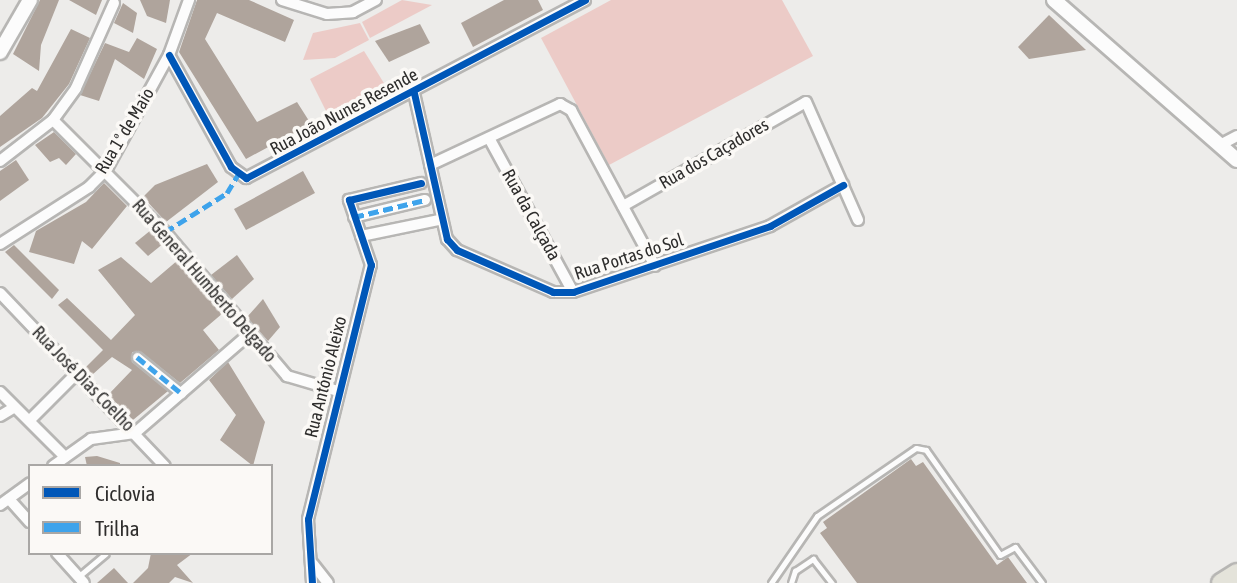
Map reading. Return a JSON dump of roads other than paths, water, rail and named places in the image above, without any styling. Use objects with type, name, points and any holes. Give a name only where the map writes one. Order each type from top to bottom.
[{"type":"main road","points":[[1221,583],[1237,573]]},
{"type":"street","points":[[0,52],[30,0]]},
{"type":"street","name":"Rua 1º de Maio","points":[[0,244],[89,187],[106,170],[169,55],[189,0]]},
{"type":"street","points":[[282,0],[327,14],[353,12],[376,0]]},
{"type":"street","name":"Rua João Nunes Resende","points":[[169,55],[231,167],[246,178],[414,93],[585,0]]},
{"type":"street","points":[[1054,0],[1237,160]]},
{"type":"street","points":[[0,161],[53,120],[76,88],[114,3]]},
{"type":"street","name":"Rua Portas do Sol","points":[[414,93],[439,219],[457,250],[553,292],[573,292],[770,226],[843,185]]},
{"type":"street","name":"Rua dos Caçadores","points":[[623,206],[806,102],[843,185]]},
{"type":"street","points":[[430,165],[560,104],[571,110],[655,266]]},
{"type":"street","name":"Rua General Humberto Delgado","points":[[53,120],[106,170],[165,232],[247,335],[288,376],[338,391]]},
{"type":"street","points":[[1220,145],[1237,136]]},
{"type":"street","name":"Rua da Calçada","points":[[489,138],[573,292]]},
{"type":"street","name":"Rua António Aleixo","points":[[312,583],[313,564],[308,519],[371,265],[349,200],[421,183]]},
{"type":"street","points":[[843,185],[858,220]]},
{"type":"street","points":[[354,217],[425,200]]},
{"type":"street","points":[[361,236],[439,219]]},
{"type":"street","name":"Rua José Dias Coelho","points":[[0,293],[163,464]]},
{"type":"street","points":[[56,464],[90,439],[135,433],[247,335]]},
{"type":"street","points":[[138,358],[181,393]]},
{"type":"street","points":[[30,421],[77,373]]},
{"type":"street","points":[[0,392],[65,457]]},
{"type":"street","points":[[0,416],[15,407]]},
{"type":"street","points":[[28,485],[5,502],[28,520]]},
{"type":"street","points":[[59,555],[81,580]]},
{"type":"street","points":[[313,564],[328,583]]},
{"type":"lane","points":[[771,583],[817,516],[916,448],[926,450],[1000,555],[1015,547],[1042,583]]},
{"type":"lane","points":[[81,580],[104,555]]},
{"type":"lane","points":[[791,583],[795,571],[813,559],[832,583]]}]
